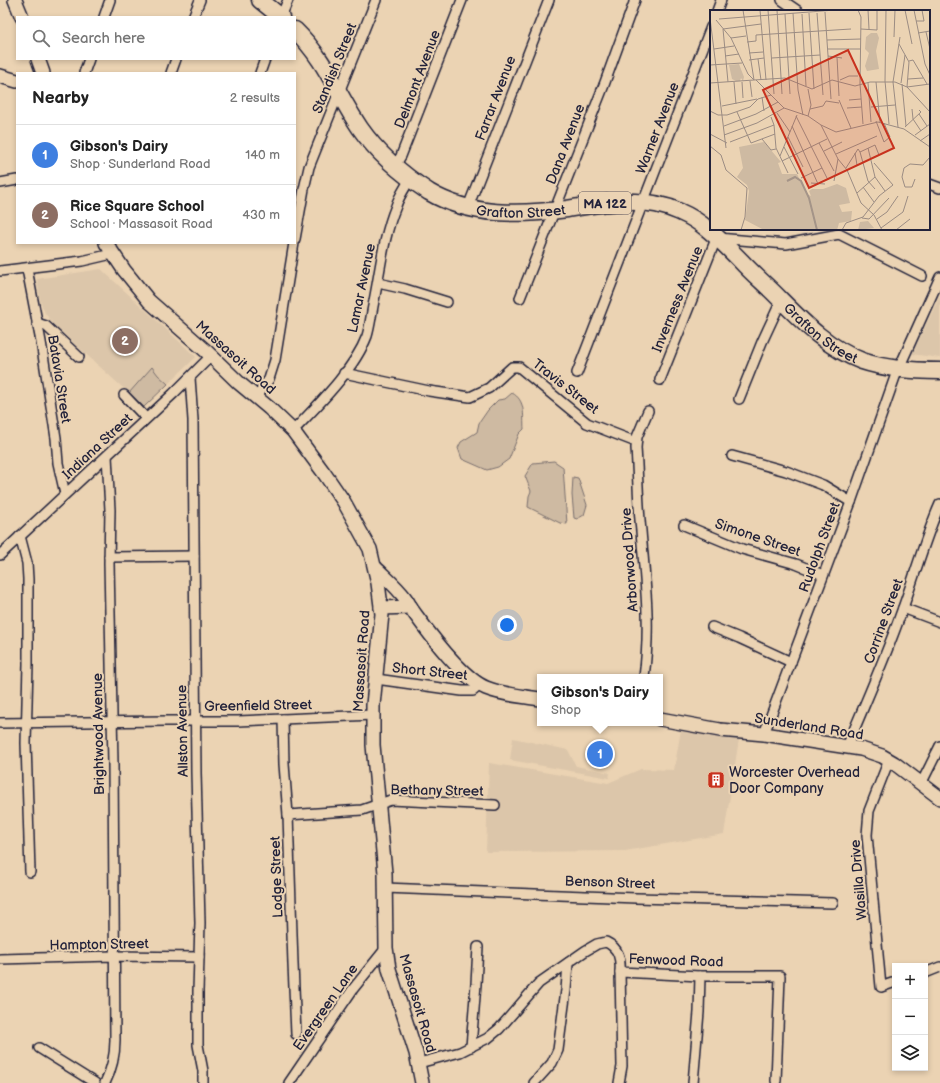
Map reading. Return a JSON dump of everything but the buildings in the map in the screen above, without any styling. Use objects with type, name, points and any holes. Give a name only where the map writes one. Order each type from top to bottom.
[{"type":"highway","points":[[260,0],[280,16]]},
{"type":"highway","name":"Grafton Street","points":[[296,31],[319,57],[365,135],[410,179],[438,196],[468,207],[512,214],[607,203],[644,202],[669,207],[710,229]]},
{"type":"highway","name":"Grafton Street","points":[[718,233],[781,301],[812,330],[842,351],[874,364],[940,372]]},
{"type":"main road","points":[[15,0],[22,16]]},
{"type":"main road","points":[[38,60],[43,72]]},
{"type":"main road","points":[[0,76],[16,81]]},
{"type":"main road","name":"Massasoit Road","points":[[109,248],[132,281],[150,301],[293,431],[324,473],[348,509],[367,542],[376,568],[381,602],[381,627],[373,700],[373,745],[386,888],[386,948],[390,974],[402,1007],[419,1064],[422,1083]]},
{"type":"main road","points":[[376,568],[408,602],[455,663],[470,678],[480,685],[492,690],[537,698]]},
{"type":"main road","points":[[381,602],[408,602]]},
{"type":"main road","name":"Sunderland Road","points":[[663,720],[720,730],[764,734],[805,742],[868,751],[889,760],[940,798]]},
{"type":"street","points":[[104,16],[110,0]]},
{"type":"street","points":[[193,16],[200,0]]},
{"type":"street","points":[[281,16],[288,0]]},
{"type":"street","name":"Standish Street","points":[[296,234],[308,171],[376,0]]},
{"type":"street","name":"Delmont Avenue","points":[[395,166],[404,149],[462,0]]},
{"type":"street","name":"Farrar Avenue","points":[[468,207],[549,0]]},
{"type":"street","name":"Dana Avenue","points":[[520,298],[585,129],[604,85],[635,0]]},
{"type":"street","points":[[717,10],[722,0]]},
{"type":"street","points":[[782,0],[797,10]]},
{"type":"street","name":"Warner Avenue","points":[[577,372],[710,30]]},
{"type":"street","points":[[84,72],[89,60]]},
{"type":"street","points":[[171,72],[176,60]]},
{"type":"street","points":[[260,72],[265,60]]},
{"type":"street","name":"Lamar Avenue","points":[[293,431],[344,373],[357,355],[367,336],[383,252],[393,212],[410,179]]},
{"type":"street","points":[[0,182],[16,180]]},
{"type":"street","points":[[930,184],[940,188]]},
{"type":"street","points":[[718,233],[786,244],[839,234],[922,276]]},
{"type":"street","name":"Inverness Avenue","points":[[660,380],[718,233]]},
{"type":"street","points":[[257,397],[269,379],[275,360],[294,244]]},
{"type":"street","points":[[0,271],[27,269],[82,261],[109,248]]},
{"type":"street","name":"Batavia Street","points":[[27,269],[56,438],[58,463],[65,494]]},
{"type":"street","name":"Rudolph Street","points":[[764,734],[851,502],[899,368],[940,278]]},
{"type":"street","points":[[378,284],[405,289],[447,302]]},
{"type":"street","points":[[739,399],[781,301]]},
{"type":"street","points":[[37,323],[46,326],[79,357]]},
{"type":"street","name":"Indiana Street","points":[[0,555],[190,378],[211,356]]},
{"type":"street","name":"Travis Street","points":[[344,373],[429,391],[470,397],[489,388],[512,368],[519,367],[587,423],[636,442]]},
{"type":"street","name":"Allston Avenue","points":[[190,378],[193,420],[200,924],[198,957],[198,1045],[203,1071],[203,1083]]},
{"type":"street","points":[[124,395],[146,418]]},
{"type":"street","points":[[636,442],[648,411]]},
{"type":"street","name":"Arborwood Drive","points":[[636,442],[639,514],[646,580],[648,632],[644,674]]},
{"type":"street","name":"Brightwood Avenue","points":[[105,1083],[110,1073],[115,1052],[116,1011],[114,956],[115,875],[110,504],[107,456]]},
{"type":"street","points":[[732,456],[786,471],[823,485],[851,502]]},
{"type":"street","name":"Corrine Street","points":[[847,747],[881,669],[929,530],[940,504]]},
{"type":"street","name":"Simone Street","points":[[684,525],[742,549],[796,564],[823,575]]},
{"type":"street","points":[[20,536],[26,559],[28,579],[26,723],[30,872]]},
{"type":"street","points":[[110,557],[194,556]]},
{"type":"street","points":[[903,608],[940,622]]},
{"type":"street","points":[[712,627],[791,662]]},
{"type":"street","name":"Short Street","points":[[376,679],[462,691],[473,690],[480,685]]},
{"type":"street","name":"Greenfield Street","points":[[0,723],[196,720],[238,721],[373,715]]},
{"type":"street","name":"Lodge Street","points":[[283,719],[296,1034]]},
{"type":"street","points":[[921,784],[940,746]]},
{"type":"street","name":"Wasilla Drive","points":[[889,760],[868,811],[867,835],[881,987],[892,983]]},
{"type":"street","name":"Bethany Street","points":[[288,815],[362,810],[391,800],[495,805]]},
{"type":"street","name":"Benson Street","points":[[386,888],[636,898],[833,902]]},
{"type":"street","name":"Fenwood Road","points":[[419,1064],[471,1047],[494,1034],[539,983],[592,947],[601,942],[606,942],[613,946],[619,955],[620,972],[700,976],[780,976],[776,1081]]},
{"type":"street","points":[[471,1047],[478,947]]},
{"type":"street","name":"Evergreen Lane","points":[[289,1083],[347,998],[386,948]]},
{"type":"street","name":"Hampton Street","points":[[0,959],[114,956],[198,957]]},
{"type":"street","points":[[534,1083],[552,1063],[558,1050],[568,963]]},
{"type":"street","points":[[928,972],[940,967]]},
{"type":"street","points":[[619,1083],[622,1066],[620,972]]},
{"type":"street","points":[[693,1083],[694,1055],[699,1012],[700,976]]},
{"type":"street","points":[[39,1048],[95,1083]]},
{"type":"shaded area","points":[[101,269],[196,357],[144,407],[54,325],[45,313],[40,301],[37,279]]},
{"type":"shaded area","points":[[940,296],[940,358],[912,354],[939,298]]},
{"type":"shaded area","points":[[152,367],[168,384],[144,407],[129,393]]},
{"type":"shaded area","points":[[512,393],[520,400],[522,404],[524,429],[519,434],[509,459],[498,467],[487,470],[462,459],[458,448],[461,442],[477,432],[479,423],[488,410],[498,400],[505,399]]},
{"type":"shaded area","points":[[554,461],[563,467],[567,524],[560,523],[528,507],[531,491],[525,476],[533,463]]},
{"type":"shaded area","points":[[573,477],[578,478],[587,505],[584,515],[577,519],[574,518],[572,495]]},
{"type":"shaded area","points":[[681,730],[739,739],[724,834],[625,851],[486,852],[489,763],[608,783],[641,769],[674,770]]},
{"type":"shaded area","points":[[513,738],[568,750],[576,766],[610,773],[609,778],[510,760]]},
{"type":"place","name":"Rice Square School","points":[[125,341]]},
{"type":"place","name":"Gibson's Dairy","points":[[600,754]]},
{"type":"place","name":"Worcester Overhead Door Company","points":[[716,780]]}]
